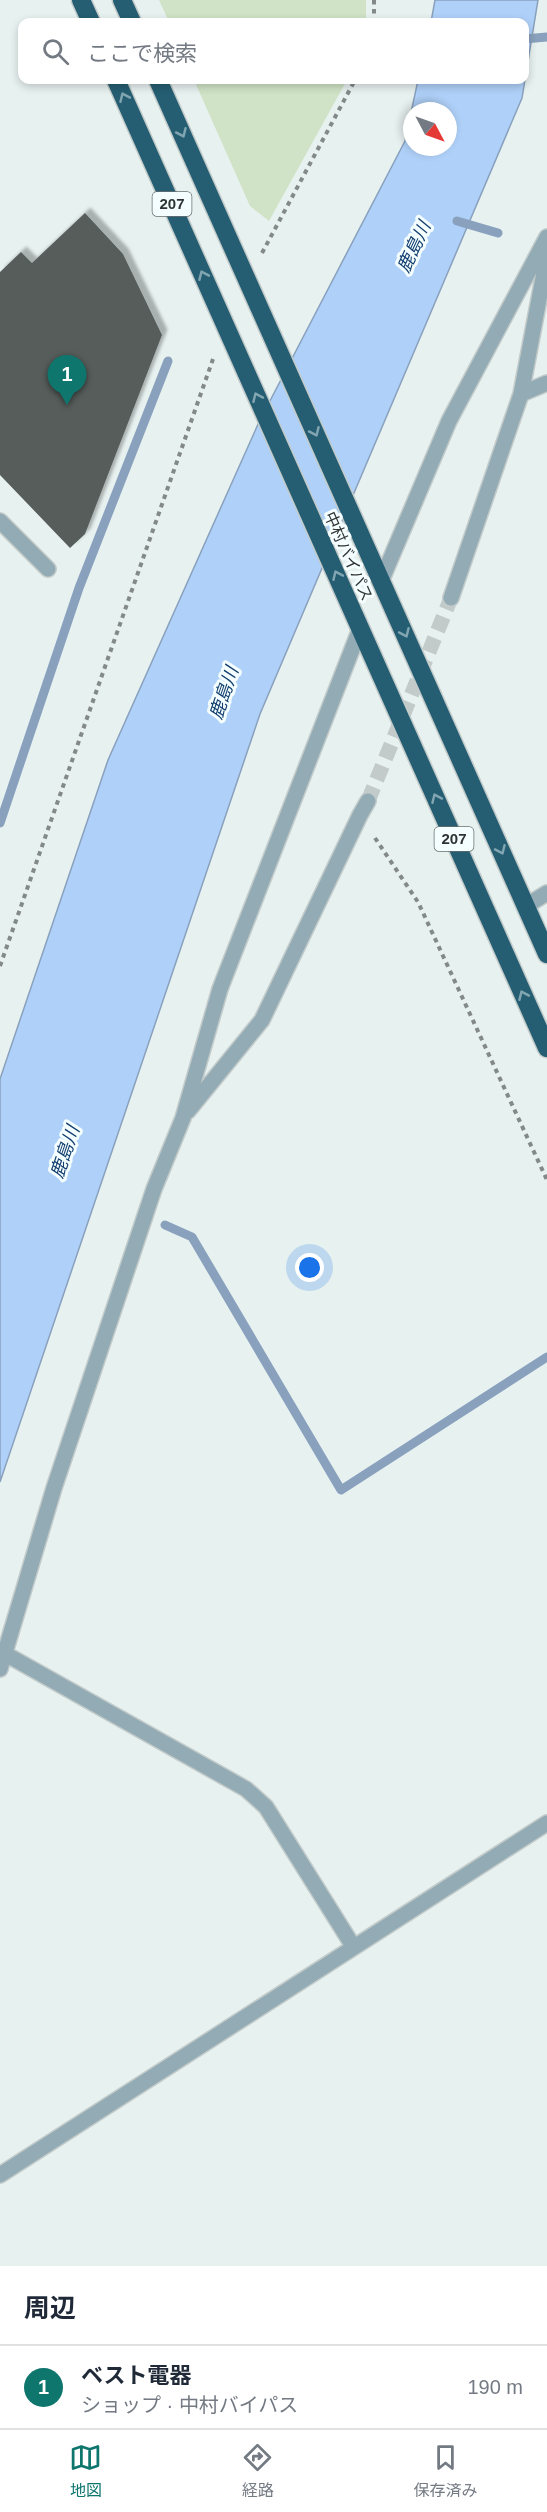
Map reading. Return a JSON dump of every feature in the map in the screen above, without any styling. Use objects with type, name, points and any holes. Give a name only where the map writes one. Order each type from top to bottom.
[{"type":"highway","points":[[81,0],[89,18]]},
{"type":"highway","points":[[122,0],[130,18]]},
{"type":"highway","name":"中村バイパス","points":[[118,84],[547,1048]]},
{"type":"highway","name":"中村バイパス","points":[[160,84],[547,954]]},
{"type":"street","points":[[382,579],[448,421],[547,237]]},
{"type":"street","points":[[451,598],[521,394],[547,257]]},
{"type":"street","points":[[521,394],[547,383]]},
{"type":"street","points":[[0,521],[48,569]]},
{"type":"street","points":[[0,1669],[54,1488],[154,1190],[183,1118],[220,989],[360,629]]},
{"type":"street","points":[[183,1118],[262,1020],[364,808]]},
{"type":"street","points":[[526,906],[547,893]]},
{"type":"street","points":[[3,1653],[246,1789],[266,1807],[353,1946]]},
{"type":"street","points":[[0,2175],[547,1822]]},
{"type":"path","points":[[374,0],[374,18]]},
{"type":"path","points":[[248,282],[269,237],[353,84]]},
{"type":"path","points":[[0,966],[204,381],[227,329]]},
{"type":"path","points":[[364,808],[418,902],[547,1180]]},
{"type":"green space","points":[[159,0],[366,0],[366,18],[167,18]]},
{"type":"green space","points":[[196,84],[345,84],[269,221],[250,206]]},
{"type":"water","points":[[435,0],[538,0],[529,55],[529,18],[432,18]]},
{"type":"water","name":"鹿島川","points":[[417,84],[524,84],[522,98],[260,714],[0,1482],[0,1079],[108,760],[259,422],[403,145],[403,156],[457,156],[457,102],[413,102]]},
{"type":"building","points":[[85,213],[123,254],[162,335],[85,534],[70,548],[0,475],[0,272],[21,252],[32,263]]},
{"type":"waterway","points":[[529,39],[547,37]]},
{"type":"waterway","points":[[457,221],[498,233]]},
{"type":"waterway","points":[[0,823],[79,588],[168,361]]},
{"type":"waterway","points":[[165,1225],[192,1237],[341,1490],[547,1357]]},
{"type":"tunnel","points":[[368,801],[451,598]]},
{"type":"place","name":"ベスト電器","points":[[67,405]]}]
